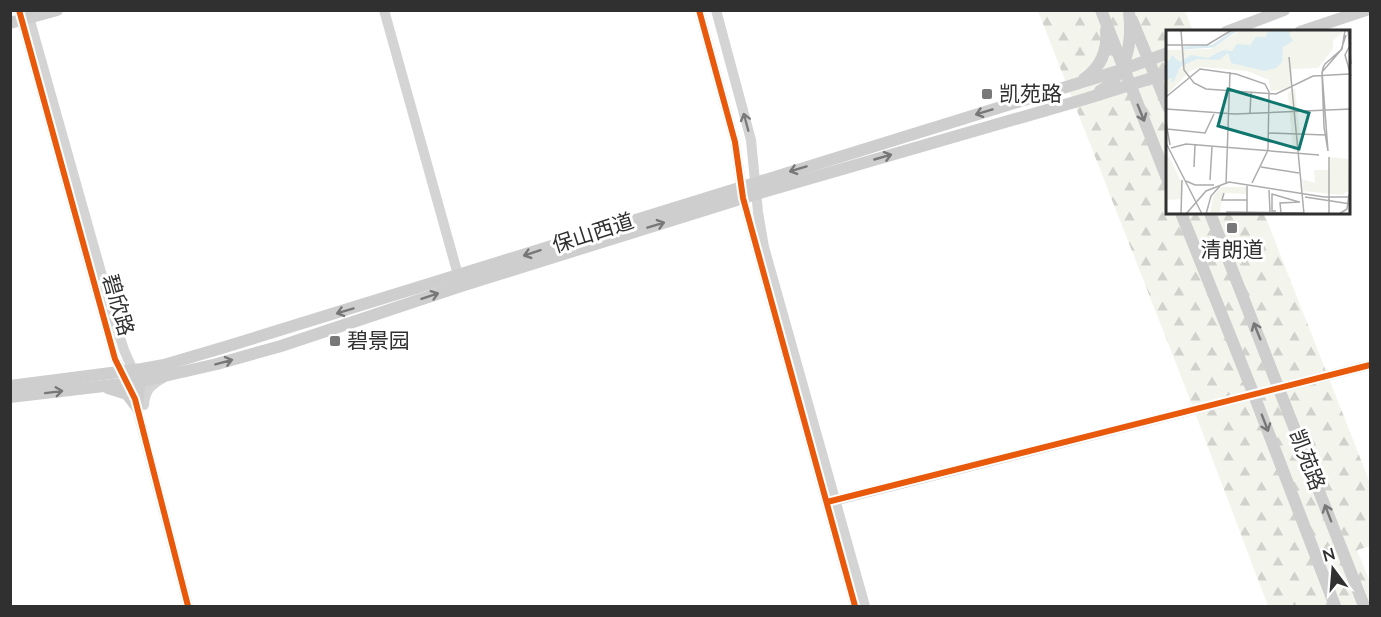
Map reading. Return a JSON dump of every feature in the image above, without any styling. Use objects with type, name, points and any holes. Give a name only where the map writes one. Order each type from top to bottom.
[{"type":"main road","points":[[21,16],[57,10]]},
{"type":"main road","points":[[1231,30],[1284,10]]},
{"type":"main road","points":[[1306,30],[1366,10]]},
{"type":"main road","points":[[1128,11],[1149,59],[1162,74],[1166,96]]},
{"type":"main road","points":[[1085,99],[1108,86],[1122,68],[1130,37],[1128,11]]},
{"type":"main road","points":[[1103,15],[1166,176]]},
{"type":"main road","points":[[1080,82],[1095,69],[1102,59],[1106,45],[1103,15]]},
{"type":"main road","name":"保山西道","points":[[134,386],[150,371],[166,370],[260,337],[460,281],[755,188],[1166,54]]},
{"type":"main road","name":"保山西道","points":[[755,188],[1085,99],[1162,74]]},
{"type":"main road","name":"凯苑路","points":[[1181,214],[1335,606]]},
{"type":"main road","name":"凯苑路","points":[[1210,214],[1364,606]]},
{"type":"main road","points":[[10,386],[97,382],[134,386],[132,399],[122,391],[97,382],[10,397]]},
{"type":"street","points":[[384,10],[460,281]]},
{"type":"street","points":[[699,10],[735,142],[742,192],[831,501],[865,606]]},
{"type":"street","points":[[716,10],[751,140],[755,188],[764,247],[831,501],[855,606]]},
{"type":"street","name":"碧欣路","points":[[21,16],[115,359],[134,386],[195,606]]},
{"type":"street","points":[[831,501],[1371,365]]},
{"type":"street","points":[[134,386],[145,397],[150,387],[166,370]]},
{"type":"street","name":"碧欣路","points":[[134,386],[188,606]]},
{"type":"green space","points":[[1038,11],[1185,11],[1193,30],[1166,30],[1166,214],[1264,214],[1370,483],[1370,546],[1357,550],[1370,582],[1370,606],[1268,606]]},
{"type":"cycle path","points":[[19,10],[115,359],[135,399],[188,606]]},
{"type":"cycle path","points":[[699,10],[735,142],[743,198],[855,606]]},
{"type":"cycle path","points":[[827,502],[1370,365]]},
{"type":"place","name":"凯苑路","points":[[987,94]]},
{"type":"place","name":"清朗道","points":[[1232,228]]},
{"type":"place","name":"碧景园","points":[[335,341]]}]
